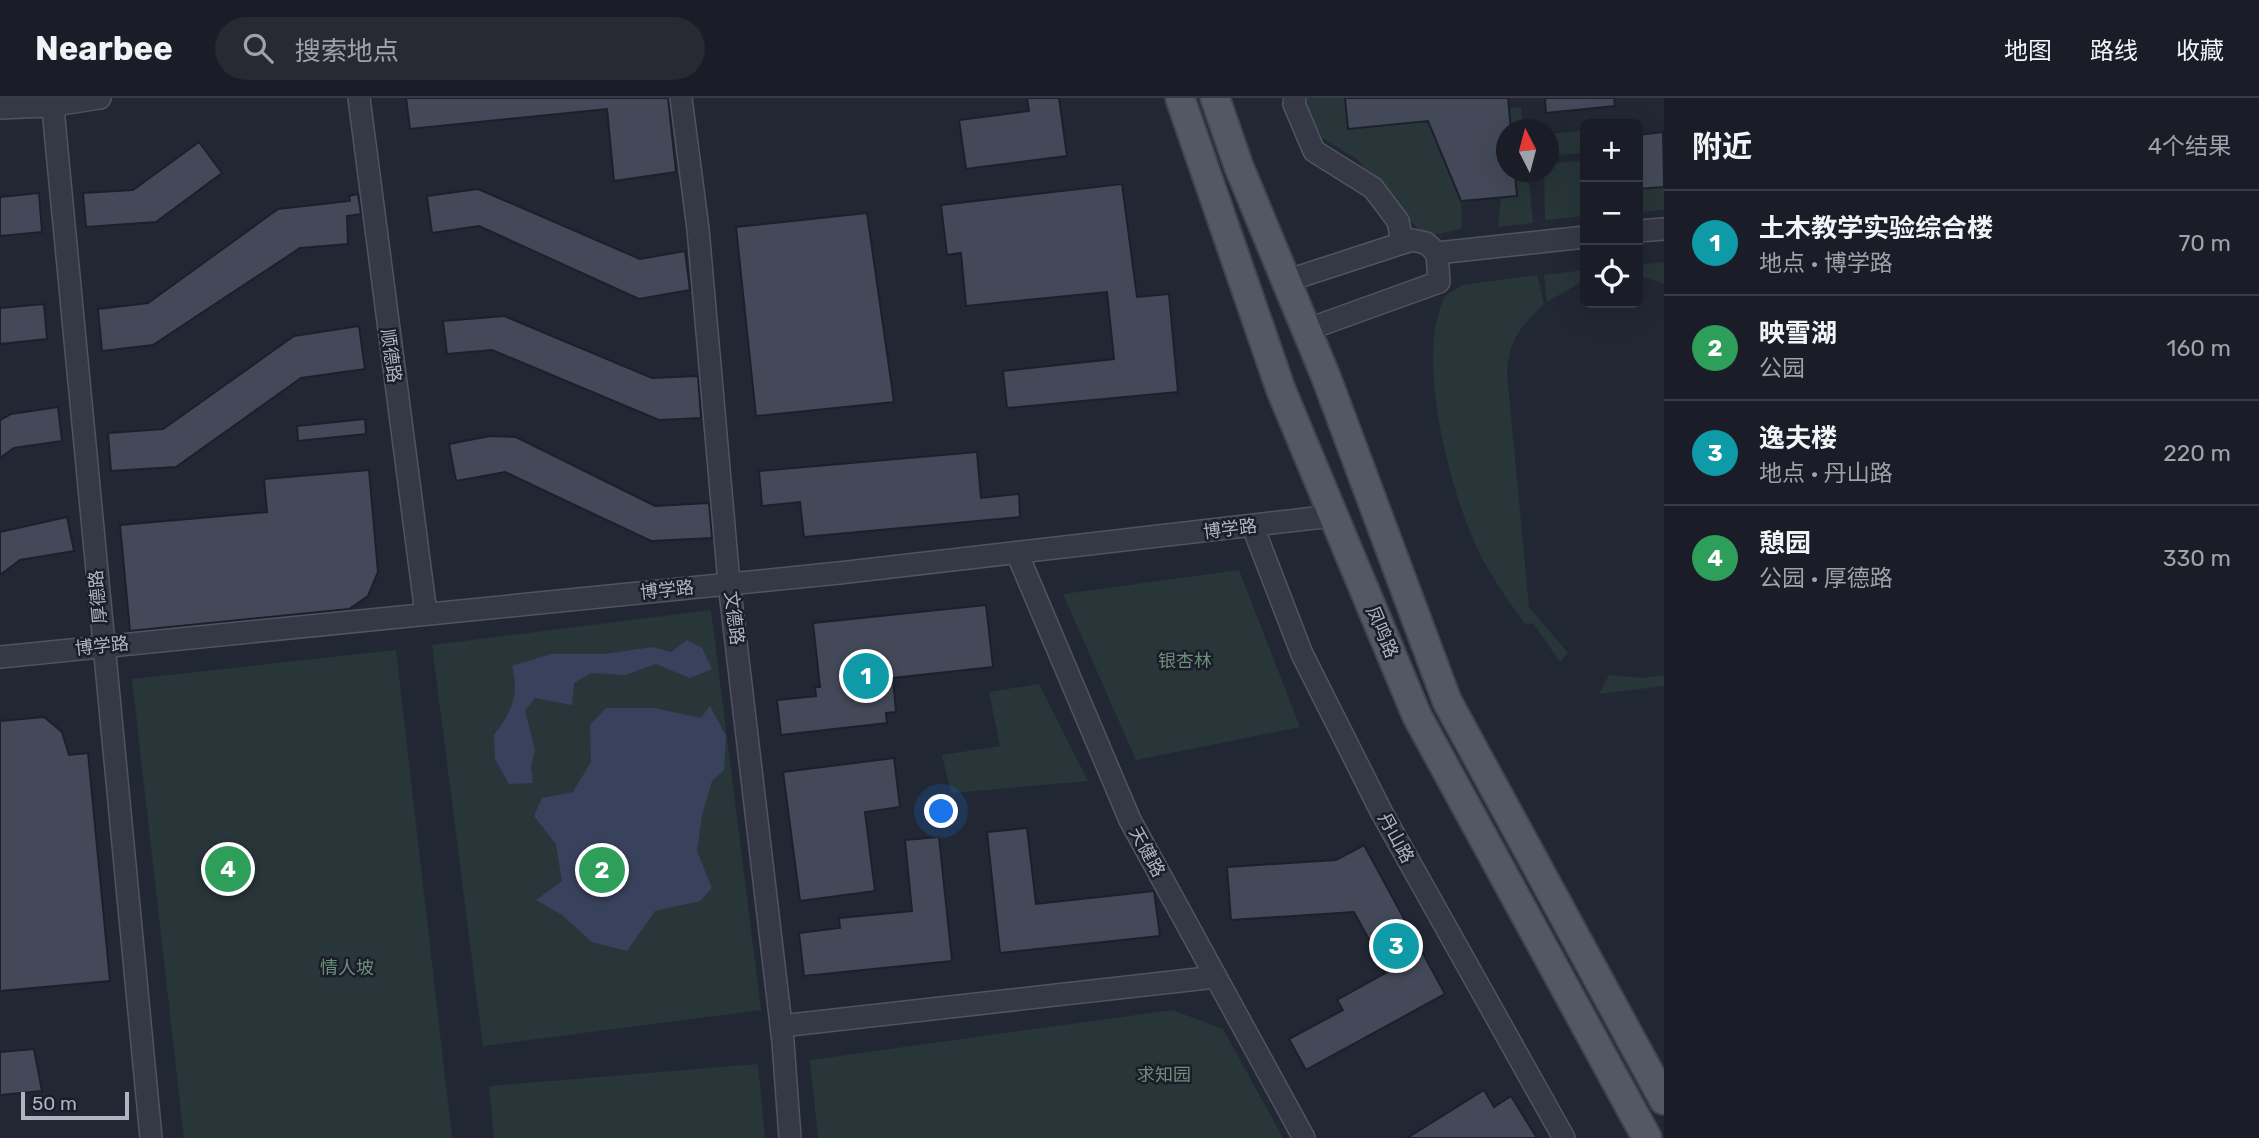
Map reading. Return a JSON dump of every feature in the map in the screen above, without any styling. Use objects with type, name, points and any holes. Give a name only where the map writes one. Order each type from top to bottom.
[{"type":"main road","name":"凤鸣路","points":[[1180,98],[1281,390],[1417,716],[1647,1138]]},
{"type":"main road","name":"凤鸣路","points":[[1215,98],[1447,701],[1664,1100]]},
{"type":"street","points":[[0,108],[100,98]]},
{"type":"street","name":"顺德路","points":[[359,98],[426,614]]},
{"type":"street","name":"文德路","points":[[681,98],[698,229],[729,583],[781,1026],[790,1138]]},
{"type":"street","points":[[1295,98],[1294,104],[1314,151],[1373,188],[1398,221],[1402,242]]},
{"type":"street","name":"厚德路","points":[[52,102],[150,1138]]},
{"type":"street","points":[[1643,231],[1664,229]]},
{"type":"street","points":[[1437,253],[1580,238]]},
{"type":"street","points":[[1286,281],[1402,242],[1426,243],[1437,253],[1439,282],[1306,330]]},
{"type":"street","name":"博学路","points":[[0,657],[1017,553],[1332,516]]},
{"type":"street","name":"丹山路","points":[[1253,527],[1302,654],[1382,813],[1564,1138]]},
{"type":"street","name":"天健路","points":[[1017,553],[1130,820],[1304,1138]]},
{"type":"street","points":[[781,1026],[1216,977]]},
{"type":"green space","points":[[1303,98],[1345,98],[1348,129],[1428,121],[1461,201],[1462,228],[1439,234],[1422,232],[1357,159],[1322,138]]},
{"type":"green space","points":[[1521,107],[1522,119],[1510,119],[1509,108]]},
{"type":"green space","points":[[1580,131],[1580,153],[1559,155],[1559,133]]},
{"type":"green space","points":[[1580,161],[1580,216],[1545,220],[1544,182],[1559,182],[1559,163]]},
{"type":"green space","points":[[1516,182],[1529,182],[1533,223],[1498,227],[1501,198],[1517,196]]},
{"type":"green space","points":[[1664,187],[1664,210],[1643,212],[1643,189]]},
{"type":"green space","points":[[1664,262],[1664,284],[1643,277],[1643,264]]},
{"type":"green space","points":[[1580,271],[1580,283],[1547,302],[1544,275]]},
{"type":"green space","points":[[1537,275],[1544,304],[1517,335],[1510,352],[1507,374],[1529,607],[1568,653],[1560,662],[1533,623],[1526,625],[1479,552],[1457,496],[1440,424],[1435,387],[1433,352],[1437,320],[1446,295],[1463,285]]},
{"type":"green space","name":"银杏林","points":[[1239,570],[1300,727],[1136,760],[1063,594]]},
{"type":"green space","points":[[711,610],[761,1010],[483,1046],[432,645]]},
{"type":"green space","name":"情人坡","points":[[396,650],[452,1138],[184,1138],[132,679]]},
{"type":"green space","points":[[1609,675],[1643,678],[1664,675],[1664,686],[1599,694]]},
{"type":"green space","points":[[1039,684],[1088,781],[951,793],[942,755],[1000,746],[989,692]]},
{"type":"green space","name":"求知园","points":[[1172,1010],[1223,1029],[1283,1138],[818,1138],[810,1060]]},
{"type":"green space","points":[[758,1064],[765,1138],[494,1138],[489,1086]]},
{"type":"water","points":[[687,640],[702,648],[712,669],[690,678],[656,664],[625,675],[591,673],[574,683],[572,705],[535,698],[525,711],[535,750],[531,767],[533,783],[509,784],[495,759],[494,735],[512,703],[515,685],[512,666],[551,654],[604,654],[653,647],[671,652]]},
{"type":"water","points":[[710,706],[726,736],[724,770],[712,781],[702,815],[697,851],[712,888],[700,901],[655,911],[627,951],[592,942],[562,915],[536,900],[562,881],[556,844],[534,816],[542,798],[573,792],[591,762],[590,725],[606,708],[654,708],[701,718]]},
{"type":"building","points":[[406,98],[668,98],[676,172],[614,181],[607,109],[410,129]]},
{"type":"building","points":[[1027,98],[1059,98],[1067,156],[966,169],[959,120],[1029,111]]},
{"type":"building","points":[[1345,98],[1508,98],[1510,119],[1496,119],[1496,182],[1516,182],[1517,196],[1461,201],[1428,121],[1348,129]]},
{"type":"building","points":[[1545,98],[1614,98],[1615,106],[1546,113]]},
{"type":"building","points":[[1663,132],[1664,187],[1643,189],[1643,134]]},
{"type":"building","points":[[199,142],[222,173],[156,222],[86,227],[83,193],[133,190]]},
{"type":"building","points":[[1122,184],[1137,297],[1169,294],[1178,392],[1007,408],[1003,371],[1114,359],[1107,292],[966,306],[961,253],[947,255],[941,205]]},
{"type":"building","points":[[478,189],[640,259],[685,251],[690,290],[639,299],[479,226],[432,233],[427,196]]},
{"type":"building","points":[[39,193],[42,232],[0,236],[0,197]]},
{"type":"building","points":[[358,194],[361,214],[347,216],[348,244],[300,248],[153,345],[102,351],[98,309],[148,303],[278,209],[350,201],[349,196]]},
{"type":"building","points":[[867,213],[894,402],[756,416],[736,227]]},
{"type":"building","points":[[44,304],[47,339],[0,344],[0,308]]},
{"type":"building","points":[[504,316],[652,378],[698,376],[701,418],[659,420],[492,350],[447,354],[443,321]]},
{"type":"building","points":[[359,326],[365,369],[301,378],[176,467],[111,471],[108,433],[163,429],[294,336]]},
{"type":"building","points":[[58,407],[62,441],[14,448],[0,458],[0,420],[11,414]]},
{"type":"building","points":[[365,419],[366,434],[298,441],[297,426]]},
{"type":"building","points":[[490,436],[516,437],[655,506],[709,503],[712,538],[651,541],[505,472],[456,481],[449,444]]},
{"type":"building","points":[[977,452],[981,498],[1019,494],[1020,517],[804,537],[800,502],[762,506],[759,471]]},
{"type":"building","points":[[369,470],[378,572],[368,596],[349,609],[130,631],[120,525],[267,512],[264,479]]},
{"type":"building","points":[[67,517],[74,551],[20,560],[0,575],[0,532]]},
{"type":"building","points":[[986,605],[993,667],[893,678],[896,712],[886,713],[887,723],[781,735],[777,700],[816,696],[815,687],[820,687],[813,623]]},
{"type":"building","points":[[44,717],[62,732],[69,755],[88,753],[110,981],[0,991],[0,721]]},
{"type":"building","points":[[894,758],[900,807],[865,812],[875,891],[800,901],[783,772]]},
{"type":"building","points":[[1027,828],[1036,904],[1154,891],[1160,936],[1000,953],[987,832]]},
{"type":"building","points":[[939,837],[952,961],[804,976],[799,933],[840,928],[839,918],[912,911],[905,840]]},
{"type":"building","points":[[1364,845],[1445,994],[1306,1070],[1289,1039],[1343,1010],[1337,1000],[1387,972],[1354,912],[1231,920],[1227,867],[1336,860]]},
{"type":"building","points":[[34,1049],[42,1091],[0,1095],[0,1052]]},
{"type":"building","points":[[1484,1090],[1494,1107],[1511,1096],[1537,1138],[1407,1138]]},
{"type":"place","name":"土木教学实验综合楼","points":[[866,676]]},
{"type":"place","name":"憩园","points":[[228,869]]},
{"type":"place","name":"映雪湖","points":[[602,870]]},
{"type":"place","name":"逸夫楼","points":[[1396,946]]}]
